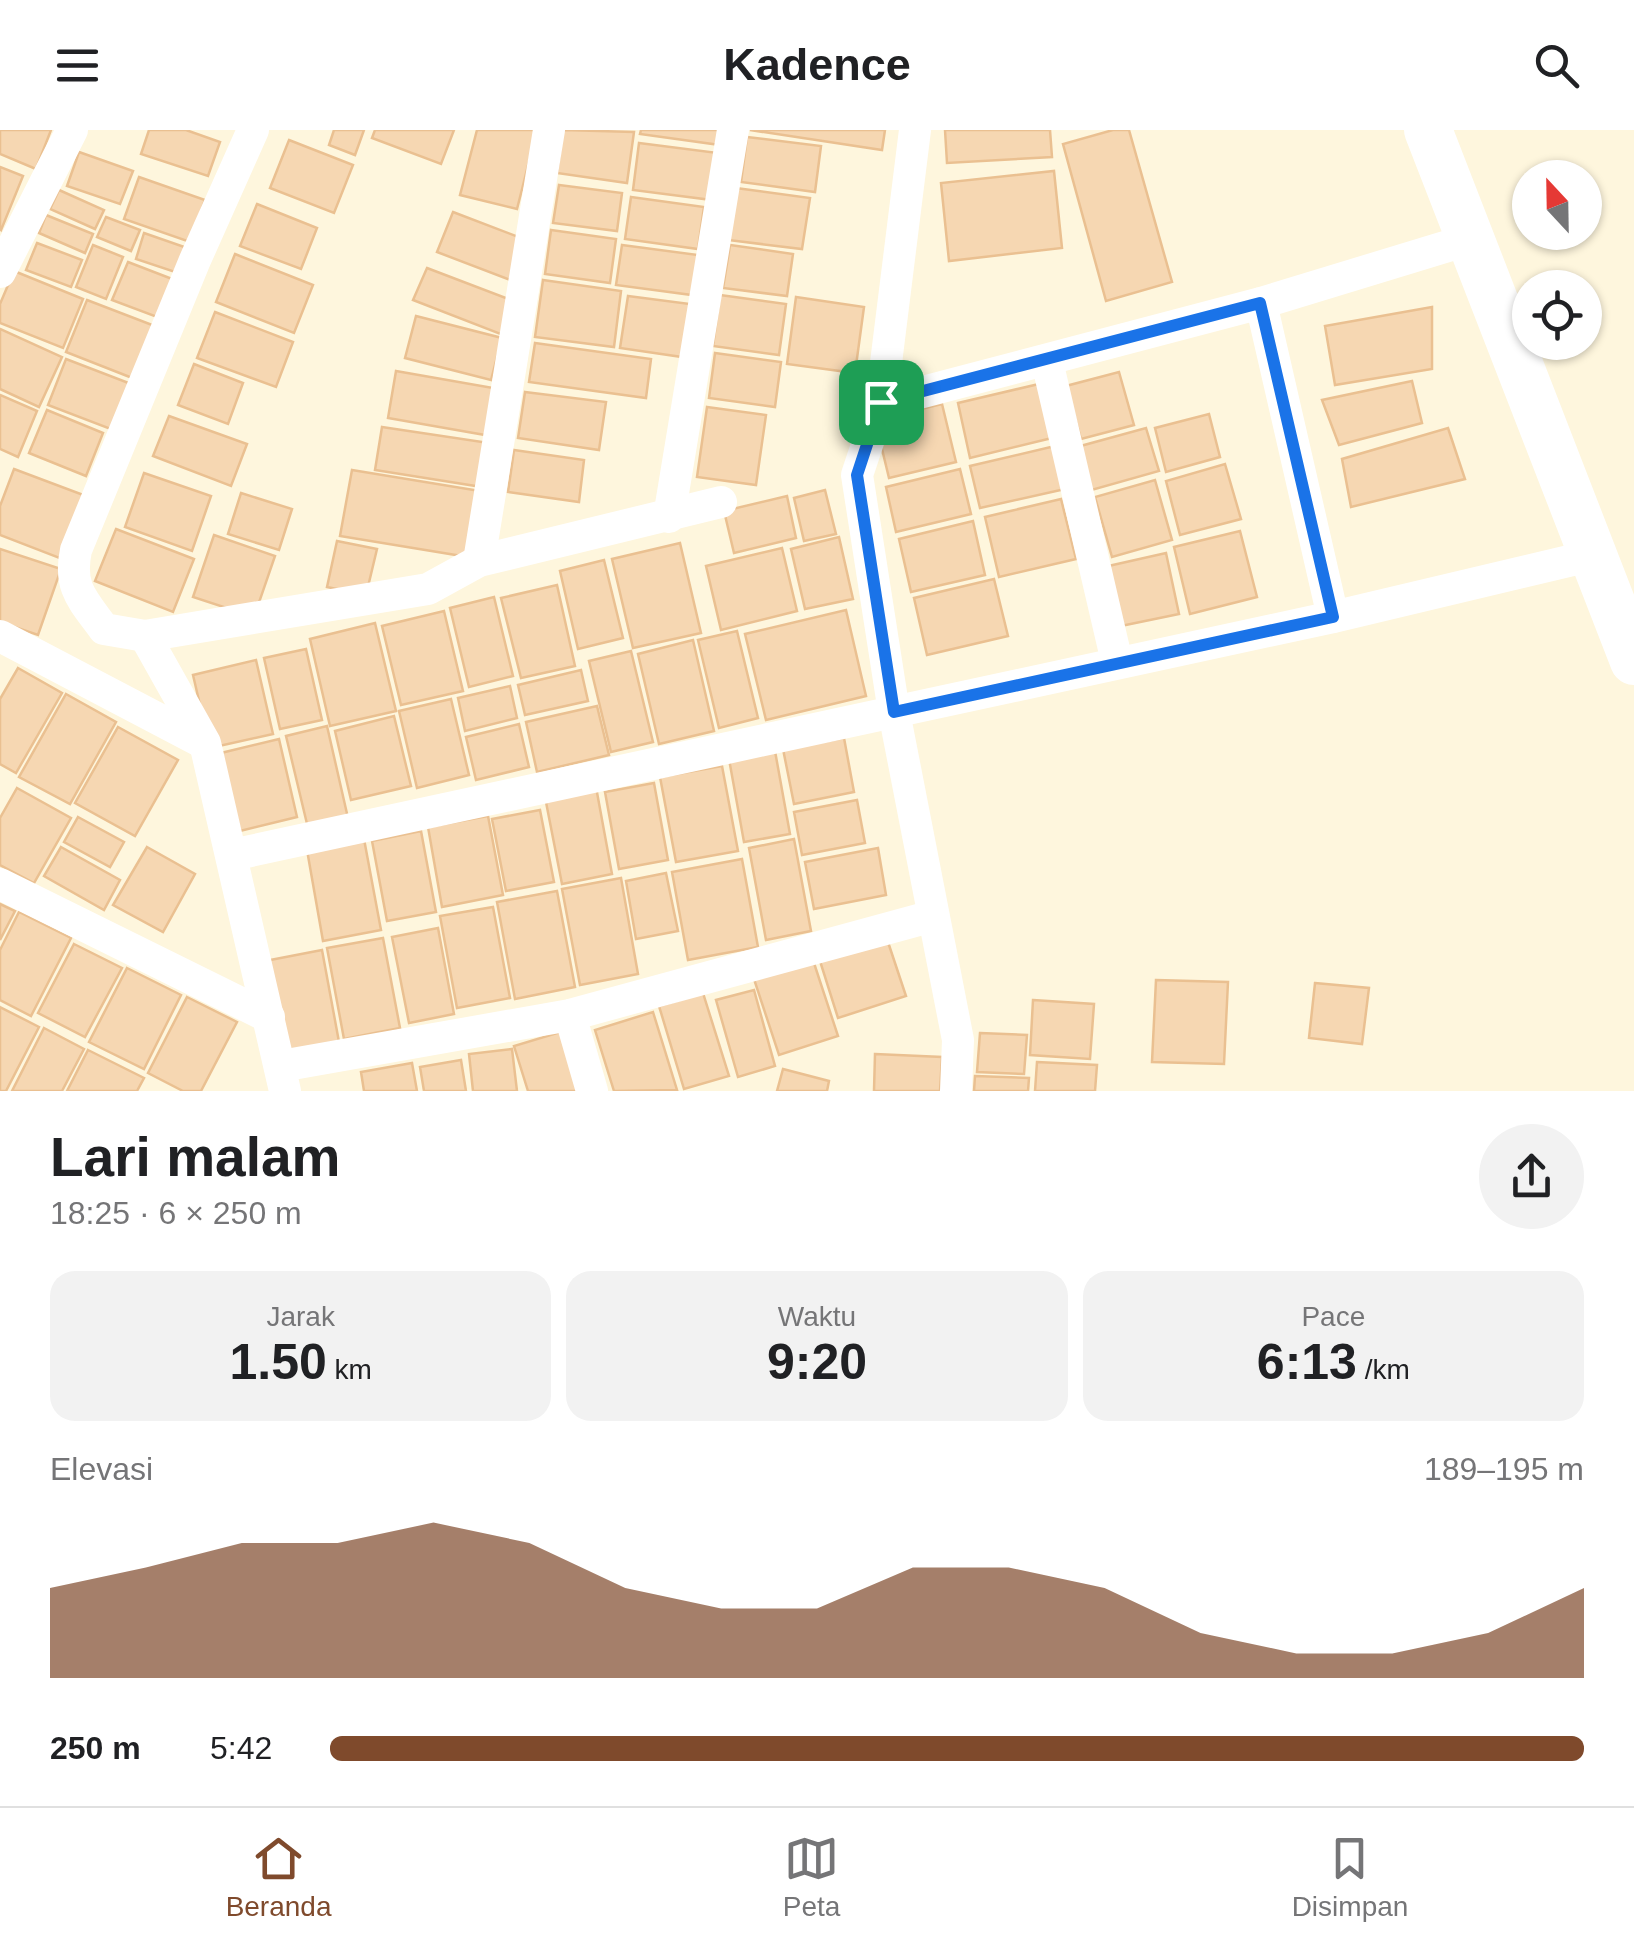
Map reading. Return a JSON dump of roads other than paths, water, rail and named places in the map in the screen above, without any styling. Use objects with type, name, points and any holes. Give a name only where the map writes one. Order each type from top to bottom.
[{"type":"main road","points":[[1428,130],[1634,661]]},
{"type":"street","points":[[0,272],[72,130]]},
{"type":"street","points":[[253,130],[76,550],[72,572],[78,594],[104,630],[145,636],[428,589],[479,561],[721,502]]},
{"type":"street","points":[[479,561],[549,130]]},
{"type":"street","points":[[668,517],[733,130]]},
{"type":"street","points":[[915,130],[881,402],[857,475],[894,712],[958,1040],[956,1091]]},
{"type":"street","points":[[881,402],[1260,303],[1471,239]]},
{"type":"street","points":[[1260,303],[1333,617]]},
{"type":"street","points":[[1047,361],[1117,662]]},
{"type":"street","points":[[232,856],[1333,617],[1594,555]]},
{"type":"street","points":[[0,636],[205,743]]},
{"type":"street","points":[[145,636],[205,743],[283,1079],[570,1015],[933,916]]},
{"type":"street","points":[[0,884],[270,1017]]},
{"type":"street","points":[[570,1015],[592,1091]]}]
